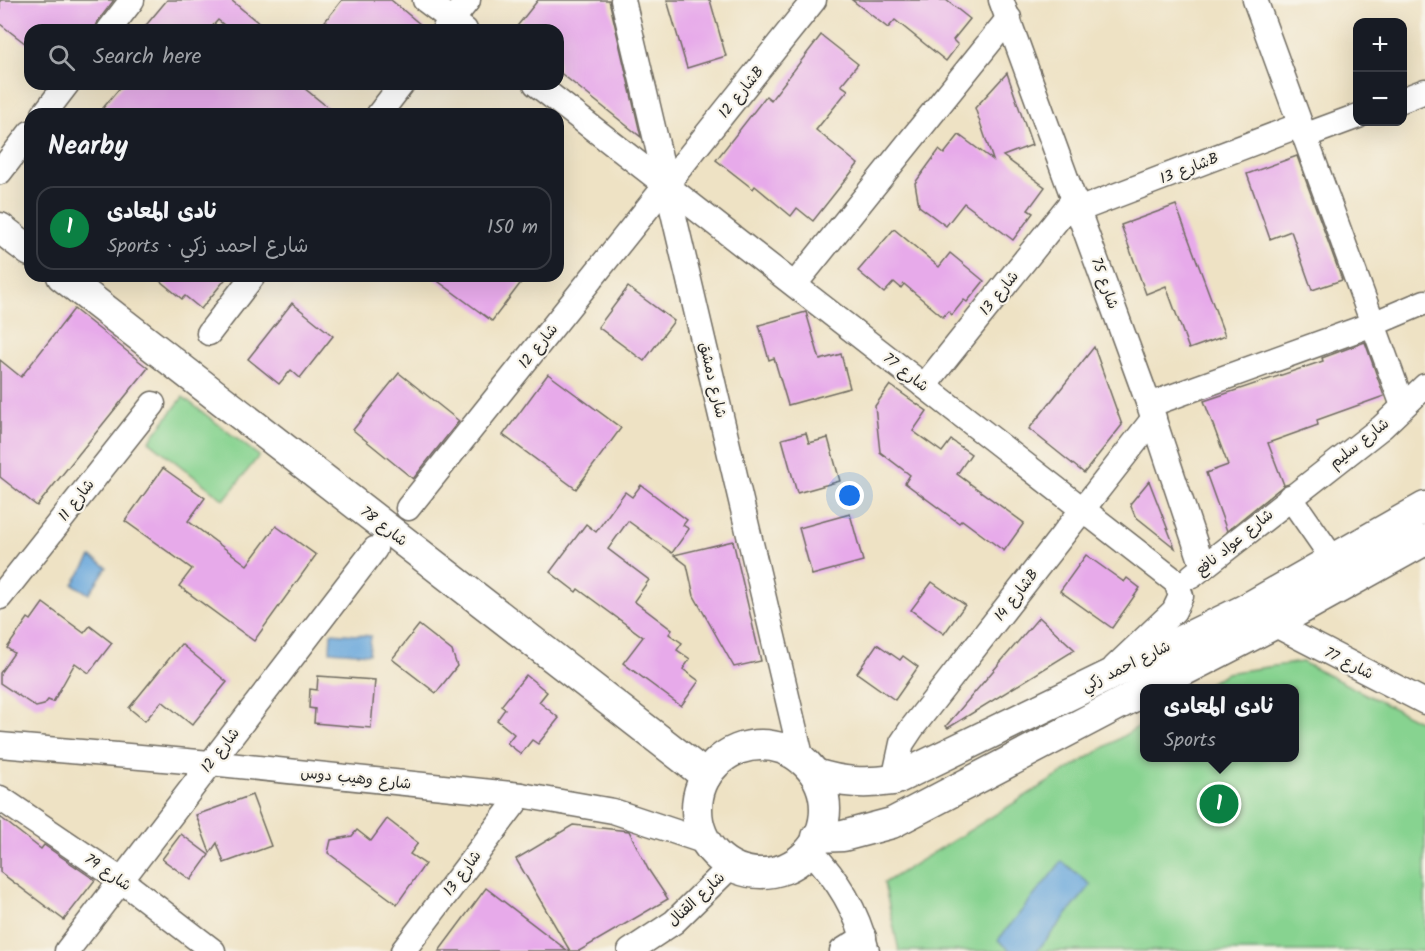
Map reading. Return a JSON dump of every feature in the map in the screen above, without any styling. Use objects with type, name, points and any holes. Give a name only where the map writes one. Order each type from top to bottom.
[{"type":"street","points":[[114,24],[132,0]]},
{"type":"street","points":[[425,0],[451,24]]},
{"type":"street","points":[[456,24],[468,0]]},
{"type":"street","name":"شارع دمشق","points":[[623,0],[808,767]]},
{"type":"street","name":"شارع 12B","points":[[667,184],[814,0]]},
{"type":"street","points":[[1255,0],[1403,406]]},
{"type":"street","points":[[795,284],[1005,9]]},
{"type":"street","name":"شارع 75","points":[[1005,9],[1151,412],[1203,567]]},
{"type":"street","points":[[49,108],[62,90]]},
{"type":"street","points":[[384,108],[397,90]]},
{"type":"street","name":"شارع 77","points":[[544,90],[1176,582],[1179,588]]},
{"type":"street","points":[[1407,98],[1425,91]]},
{"type":"street","name":"شارع 13B","points":[[1076,205],[1302,131],[1353,117]]},
{"type":"street","points":[[0,172],[24,141]]},
{"type":"street","name":"شارع 12","points":[[408,508],[667,184]]},
{"type":"street","name":"شارع 13","points":[[924,386],[1076,205]]},
{"type":"street","points":[[0,228],[24,246]]},
{"type":"street","name":"شارع 78","points":[[70,282],[706,776]]},
{"type":"street","points":[[209,333],[248,282]]},
{"type":"street","points":[[1151,412],[1425,302]]},
{"type":"street","name":"شارع سليم","points":[[1290,497],[1382,427],[1425,386]]},
{"type":"street","name":"شارع 11","points":[[0,597],[153,404]]},
{"type":"street","name":"شارع 14B","points":[[894,780],[902,743],[912,728],[1082,510],[1151,412]]},
{"type":"street","points":[[1290,497],[1333,559]]},
{"type":"street","name":"شارع عواد نافع","points":[[1179,588],[1290,497]]},
{"type":"street","name":"شارع احمد زكي","points":[[808,767],[841,782],[867,784],[894,780],[1244,610],[1425,507]]},
{"type":"street","name":"شارع احمد زكي","points":[[1158,684],[1274,624],[1425,540]]},
{"type":"street","name":"شارع 12","points":[[67,951],[375,549]]},
{"type":"street","points":[[1105,676],[1174,611],[1181,596],[1179,588]]},
{"type":"street","name":"شارع 77","points":[[1244,610],[1425,702]]},
{"type":"street","name":"شارع احمد زكي","points":[[814,843],[868,832],[902,817],[1140,693]]},
{"type":"street","name":"شارع وهيب دوس","points":[[0,745],[210,763],[521,795],[613,811],[706,842]]},
{"type":"street","points":[[761,745],[783,749],[808,767],[824,806],[823,823],[814,843],[797,862],[782,870],[765,873],[747,872],[731,866],[717,856],[706,842],[698,820],[698,797],[706,776],[720,759],[740,748],[761,745]]},
{"type":"street","points":[[894,780],[902,817]]},
{"type":"street","name":"شارع 13","points":[[403,951],[521,795]]},
{"type":"street","name":"شارع 79","points":[[0,798],[120,880],[213,951]]},
{"type":"street","points":[[814,843],[836,878],[865,944],[842,951]]},
{"type":"street","name":"شارع القنال","points":[[630,951],[674,922],[731,866]]},
{"type":"green space","points":[[183,397],[259,456],[224,500],[149,441]]},
{"type":"green space","points":[[1302,662],[1425,724],[1425,951],[899,951],[884,883],[1140,725],[1140,762],[1299,762],[1299,684],[1208,684],[1226,673]]},
{"type":"water","points":[[91,557],[107,567],[89,594],[73,584]]},
{"type":"water","points":[[331,633],[371,636],[369,654],[330,651]]},
{"type":"water","points":[[1062,861],[1091,885],[1037,951],[1011,951],[998,940]]},
{"type":"building","points":[[0,0],[114,0],[97,24],[24,24],[24,42],[0,24]]},
{"type":"building","points":[[167,0],[231,0],[260,24],[223,24],[218,20],[214,24],[147,24]]},
{"type":"building","points":[[342,0],[391,0],[420,24],[323,24]]},
{"type":"building","points":[[538,0],[609,0],[641,137],[564,76],[564,24],[519,24]]},
{"type":"building","points":[[667,0],[710,0],[726,56],[687,68]]},
{"type":"building","points":[[852,0],[946,0],[970,19],[953,40],[958,45],[946,61],[895,20],[888,28]]},
{"type":"building","points":[[821,35],[858,64],[841,85],[848,90],[816,130],[858,164],[813,221],[797,208],[791,216],[755,186],[753,189],[716,160],[766,96],[771,100]]},
{"type":"building","points":[[1007,73],[1032,145],[1003,156],[1045,187],[1028,210],[1033,213],[1013,240],[964,203],[946,226],[919,206],[915,183],[939,150],[944,154],[959,135],[993,160],[975,108]]},
{"type":"building","points":[[118,90],[306,90],[329,108],[103,108]]},
{"type":"building","points":[[1297,156],[1342,280],[1312,290],[1291,231],[1270,239],[1247,174]]},
{"type":"building","points":[[1176,205],[1225,336],[1189,349],[1166,286],[1146,294],[1121,225]]},
{"type":"building","points":[[894,229],[939,267],[950,253],[984,281],[967,302],[964,300],[952,315],[948,311],[943,317],[904,284],[901,288],[894,282],[884,293],[858,271]]},
{"type":"building","points":[[161,282],[223,282],[201,309],[185,296],[182,299]]},
{"type":"building","points":[[439,282],[521,282],[492,321]]},
{"type":"building","points":[[628,287],[674,321],[644,361],[598,327]]},
{"type":"building","points":[[292,303],[333,336],[300,378],[291,370],[279,384],[248,359]]},
{"type":"building","points":[[74,309],[148,368],[37,506],[0,477],[0,360],[21,377]]},
{"type":"building","points":[[806,312],[820,360],[841,354],[850,388],[788,405],[774,358],[769,360],[759,325]]},
{"type":"building","points":[[1365,342],[1384,396],[1317,420],[1318,425],[1268,443],[1284,485],[1227,531],[1206,473],[1228,465],[1204,401],[1323,361],[1322,358]]},
{"type":"building","points":[[1094,347],[1122,425],[1084,473],[1029,429]]},
{"type":"building","points":[[399,373],[459,421],[413,479],[353,430]]},
{"type":"building","points":[[548,374],[621,428],[576,489],[503,435]]},
{"type":"building","points":[[890,385],[927,411],[913,431],[942,452],[951,440],[971,454],[957,474],[1024,523],[1004,551],[962,520],[959,523],[905,483],[910,475],[880,452],[875,406]]},
{"type":"building","points":[[806,433],[809,443],[828,438],[840,481],[797,493],[782,439]]},
{"type":"building","points":[[163,468],[205,498],[188,521],[247,565],[276,526],[316,555],[254,641],[179,586],[192,569],[125,521]]},
{"type":"building","points":[[1149,481],[1175,548],[1135,516],[1130,504]]},
{"type":"building","points":[[641,485],[687,520],[683,525],[689,529],[672,553],[628,521],[608,549],[649,580],[634,601],[672,630],[669,634],[682,643],[677,650],[690,659],[683,669],[699,681],[681,706],[623,663],[643,637],[578,589],[576,592],[550,572],[586,524],[596,532],[625,492],[632,497]]},
{"type":"building","points":[[850,514],[863,561],[812,575],[799,528]]},
{"type":"building","points":[[733,541],[761,661],[734,667],[694,596],[687,565],[674,555]]},
{"type":"building","points":[[1086,555],[1124,582],[1127,578],[1140,588],[1112,628],[1060,591]]},
{"type":"building","points":[[932,582],[965,605],[944,634],[911,610]]},
{"type":"building","points":[[43,603],[84,633],[90,626],[112,643],[89,673],[75,663],[53,702],[48,700],[44,705],[36,707],[0,683],[0,673],[14,653],[7,648],[28,618],[31,620]]},
{"type":"building","points":[[1039,617],[1075,650],[948,728],[946,726]]},
{"type":"building","points":[[419,625],[452,651],[457,666],[436,693],[392,659]]},
{"type":"building","points":[[181,644],[227,682],[192,725],[162,701],[145,721],[129,708]]},
{"type":"building","points":[[877,644],[900,660],[903,656],[918,667],[895,700],[857,673]]},
{"type":"building","points":[[526,675],[547,692],[539,702],[559,718],[538,744],[532,740],[521,754],[507,743],[514,734],[497,720],[505,709],[501,706]]},
{"type":"building","points":[[318,676],[375,680],[371,728],[314,723],[315,709],[309,708],[310,689],[317,690]]},
{"type":"building","points":[[252,795],[271,846],[224,863],[217,843],[210,853],[196,815]]},
{"type":"building","points":[[0,817],[41,849],[44,845],[95,880],[64,920],[0,872]]},
{"type":"building","points":[[387,819],[418,843],[410,854],[425,864],[397,904],[328,853],[331,840],[352,836],[357,830],[371,841]]},
{"type":"building","points":[[573,825],[629,831],[648,869],[668,899],[579,951],[570,951],[516,859]]},
{"type":"building","points":[[181,834],[209,855],[191,880],[162,859]]},
{"type":"building","points":[[486,888],[568,951],[439,951]]},
{"type":"place","name":"نادى المعادى","points":[[1219,804]]}]
